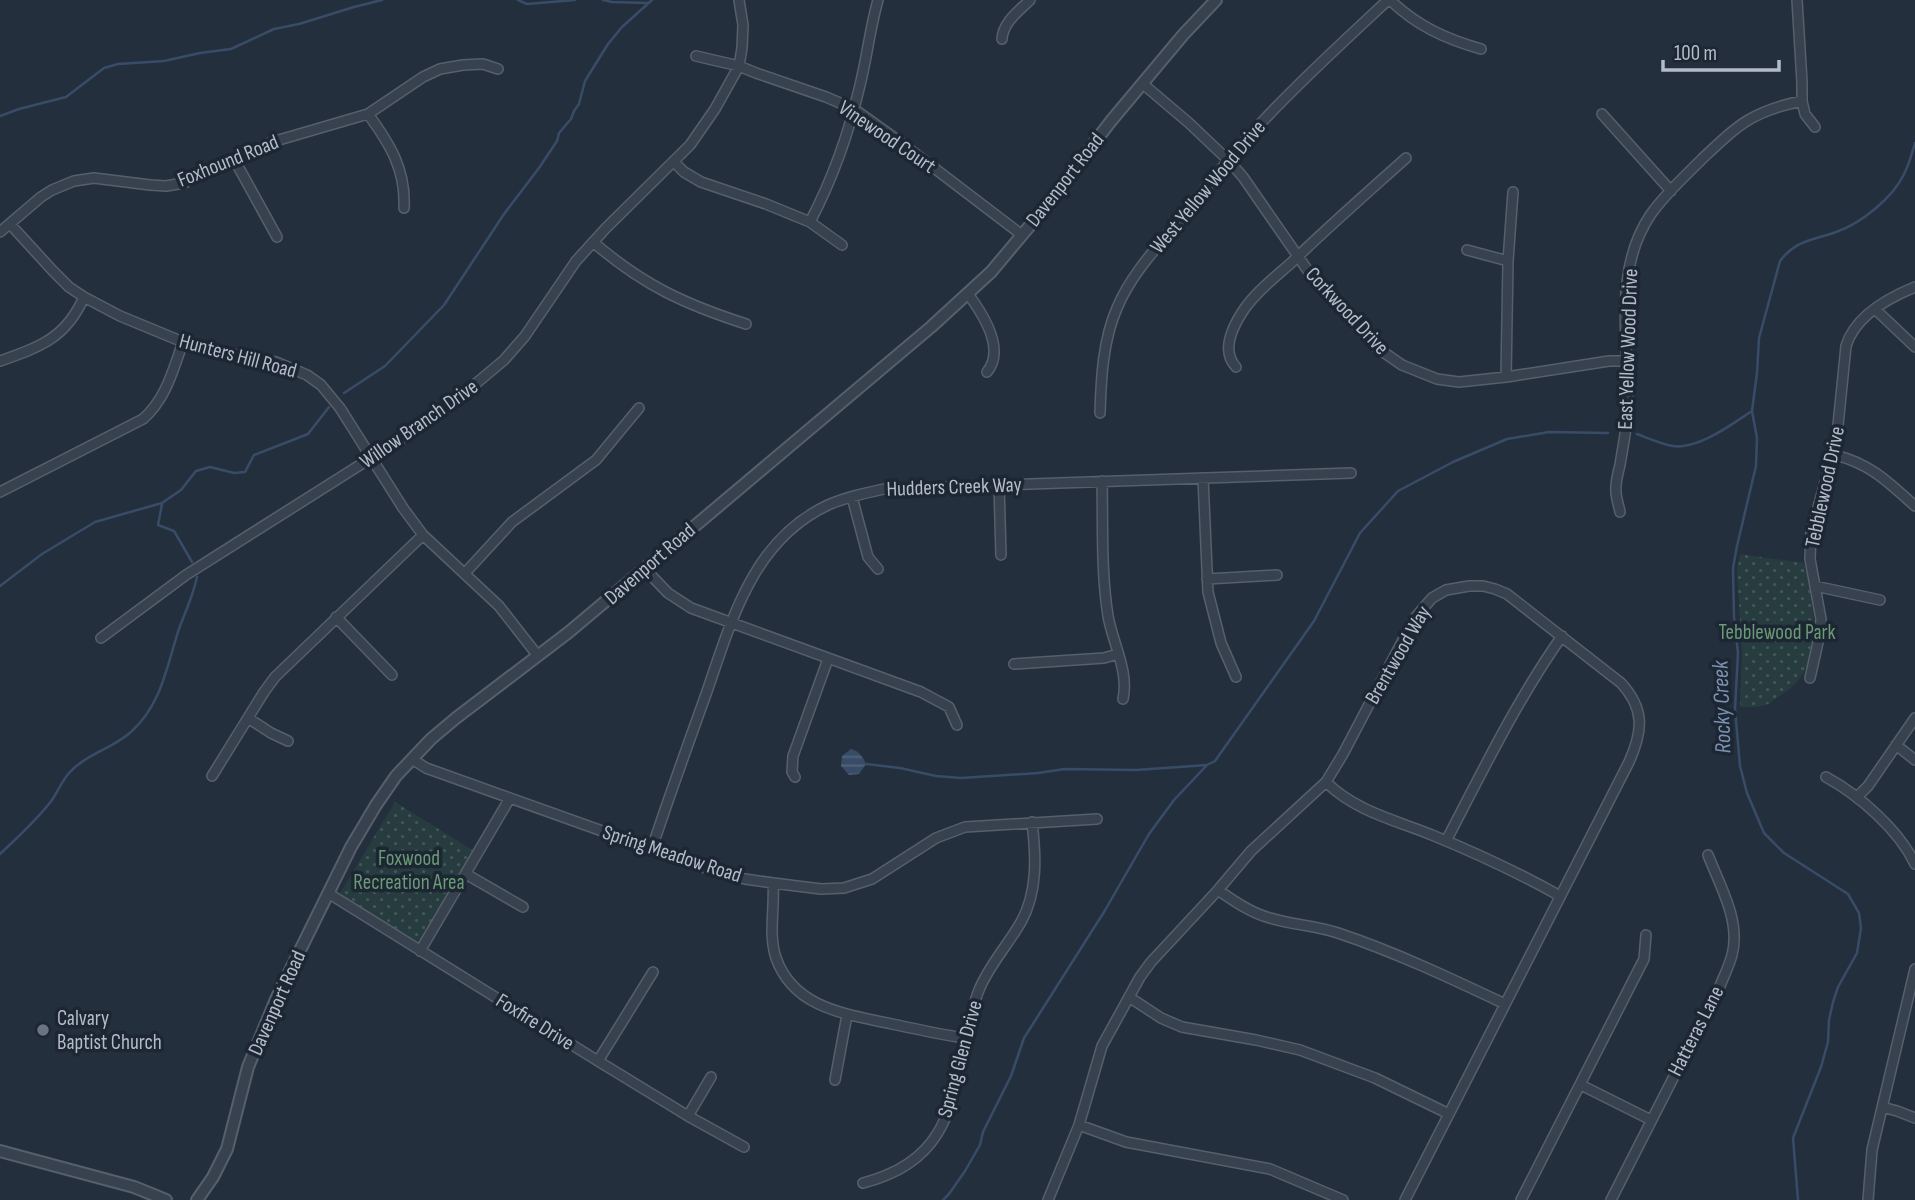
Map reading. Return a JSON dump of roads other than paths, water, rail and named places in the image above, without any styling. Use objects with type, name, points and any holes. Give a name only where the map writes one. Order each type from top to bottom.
[{"type":"street","name":"Willow Branch Drive","points":[[101,638],[186,575],[449,407],[504,360],[525,336],[567,272],[625,208],[690,145],[715,109],[739,66],[743,25],[739,0]]},
{"type":"street","points":[[810,222],[833,175],[847,136],[878,0]]},
{"type":"street","points":[[1002,39],[1007,24],[1030,0]]},
{"type":"street","name":"Davenport Road","points":[[197,1200],[222,1160],[260,1035],[361,828],[388,787],[412,759],[456,718],[538,656],[645,568],[986,277],[1183,35],[1216,0]]},
{"type":"street","points":[[1389,0],[1435,33],[1481,49]]},
{"type":"street","name":"West Yellow Wood Drive","points":[[1100,413],[1105,349],[1111,323],[1120,300],[1145,263],[1228,160],[1296,87],[1389,0]]},
{"type":"street","points":[[1797,0],[1801,101],[1805,114],[1815,127]]},
{"type":"street","name":"Vinewood Court","points":[[696,56],[739,66],[854,109],[1022,235]]},
{"type":"street","name":"Foxhound Road","points":[[0,232],[41,197],[74,181],[103,178],[150,185],[176,185],[191,181],[272,142],[368,114],[440,69],[482,64],[498,69]]},
{"type":"street","name":"Corkwood Drive","points":[[1143,84],[1228,160],[1313,278],[1364,334],[1402,365],[1446,381],[1476,381],[1628,360]]},
{"type":"street","name":"East Yellow Wood Drive","points":[[1620,512],[1615,489],[1627,422],[1626,290],[1632,252],[1638,236],[1649,216],[1724,138],[1744,122],[1770,108],[1801,101]]},
{"type":"street","points":[[368,114],[399,166],[404,208]]},
{"type":"street","points":[[1602,114],[1671,191]]},
{"type":"street","points":[[1236,367],[1229,356],[1229,342],[1240,316],[1254,298],[1406,158]]},
{"type":"street","points":[[234,159],[277,237]]},
{"type":"street","points":[[674,162],[701,182],[810,222],[842,245]]},
{"type":"street","points":[[1506,377],[1508,261],[1513,192]]},
{"type":"street","name":"Hunters Hill Road","points":[[10,224],[69,287],[120,316],[199,348],[267,360],[307,375],[321,385],[423,535],[499,606],[538,656]]},
{"type":"street","points":[[593,242],[626,269],[665,293],[700,309],[746,324]]},
{"type":"street","points":[[1467,250],[1508,261]]},
{"type":"street","name":"Tebblewood Drive","points":[[1810,678],[1821,628],[1810,559],[1811,533],[1835,455],[1846,346],[1853,330],[1875,309],[1915,287]]},
{"type":"street","points":[[968,294],[983,317],[992,342],[993,363],[987,372]]},
{"type":"street","points":[[0,360],[29,351],[51,340],[72,320],[84,297]]},
{"type":"street","points":[[1875,309],[1915,347]]},
{"type":"street","points":[[0,492],[143,419],[163,395],[183,342]]},
{"type":"street","points":[[465,573],[512,522],[596,460],[639,408]]},
{"type":"street","points":[[1835,455],[1853,459],[1879,474],[1915,506]]},
{"type":"street","name":"Hudders Creek Way","points":[[652,848],[731,624],[753,574],[776,544],[819,510],[852,497],[884,489],[1351,473]]},
{"type":"street","points":[[1203,478],[1207,579],[1211,610],[1221,643],[1236,677]]},
{"type":"street","points":[[1102,481],[1105,595],[1126,685],[1123,699]]},
{"type":"street","points":[[999,485],[1001,555]]},
{"type":"street","points":[[852,497],[868,557],[878,569]]},
{"type":"street","points":[[212,776],[275,677],[423,535]]},
{"type":"street","points":[[645,568],[662,588],[700,613],[902,684],[940,701],[951,710],[957,725]]},
{"type":"street","points":[[1207,579],[1277,575]]},
{"type":"street","name":"Brentwood Way","points":[[1048,1200],[1079,1125],[1102,1046],[1151,962],[1251,851],[1326,782],[1414,619],[1427,603],[1437,594],[1456,587],[1483,586],[1507,594],[1604,669],[1626,690],[1637,708],[1639,735],[1633,753],[1405,1200]]},
{"type":"street","points":[[1815,586],[1880,600]]},
{"type":"street","points":[[337,617],[392,675]]},
{"type":"street","points":[[1446,841],[1491,755],[1562,636]]},
{"type":"street","points":[[1014,664],[1104,658],[1118,654]]},
{"type":"street","points":[[795,777],[792,772],[793,756],[828,659]]},
{"type":"street","points":[[248,718],[288,741]]},
{"type":"street","points":[[1857,797],[1868,786],[1915,718]]},
{"type":"street","points":[[1896,746],[1915,760]]},
{"type":"street","name":"Spring Meadow Road","points":[[412,759],[426,768],[714,871],[745,879],[821,889],[850,887],[872,879],[936,838],[956,829],[974,825],[1097,819]]},
{"type":"street","points":[[1826,777],[1857,797],[1895,834],[1915,864]]},
{"type":"street","points":[[1326,782],[1337,793],[1358,806],[1492,861],[1560,895]]},
{"type":"street","points":[[420,951],[510,798]]},
{"type":"street","name":"Spring Glen Drive","points":[[863,1183],[885,1178],[914,1160],[946,1119],[954,1097],[966,1038],[981,985],[1021,923],[1030,901],[1035,869],[1032,822]]},
{"type":"street","name":"Hatteras Lane","points":[[1611,1200],[1720,986],[1733,953],[1734,933],[1730,912],[1708,855]]},
{"type":"street","points":[[466,874],[523,907]]},
{"type":"street","points":[[773,883],[772,940],[776,957],[796,988],[808,999],[847,1016],[966,1038]]},
{"type":"street","points":[[1218,890],[1265,916],[1351,937],[1505,1004]]},
{"type":"street","name":"Foxfire Drive","points":[[328,893],[688,1116],[744,1147]]},
{"type":"street","points":[[1521,1200],[1644,959],[1646,935]]},
{"type":"street","points":[[1868,1200],[1872,1150],[1915,969]]},
{"type":"street","points":[[598,1060],[653,972]]},
{"type":"street","points":[[1129,996],[1161,1018],[1182,1027],[1300,1050],[1375,1078],[1449,1114]]},
{"type":"street","points":[[835,1080],[847,1016]]},
{"type":"street","points":[[688,1116],[711,1077]]},
{"type":"street","points":[[1581,1085],[1651,1120]]},
{"type":"street","points":[[1882,1107],[1915,1118]]},
{"type":"street","points":[[1079,1125],[1126,1142],[1270,1169],[1343,1200]]},
{"type":"street","points":[[0,1151],[134,1187],[166,1200]]},
{"type":"water","points":[[851,749],[860,755],[866,764],[859,774],[849,775],[841,766],[842,756]]},
{"type":"waterway","points":[[0,116],[66,97],[104,68],[231,49],[274,29],[382,0]]},
{"type":"waterway","points":[[518,0],[527,4],[575,0]]},
{"type":"waterway","points":[[603,0],[648,3]]},
{"type":"waterway","points":[[344,393],[385,366],[444,305],[571,119],[579,104],[585,81],[608,44],[622,27],[652,0]]},
{"type":"waterway","name":"Rocky Creek","points":[[1798,1200],[1793,1138],[1821,1067],[1828,1042],[1833,1002],[1838,987],[1857,953],[1861,928],[1859,913],[1848,894],[1784,853],[1764,833],[1747,793],[1740,766],[1735,709],[1738,653],[1733,568],[1756,466],[1757,438],[1752,411],[1759,338],[1780,261],[1798,245],[1845,228],[1875,209],[1899,183],[1915,143]]},
{"type":"waterway","points":[[0,586],[42,554],[95,522],[162,503],[181,490],[196,471],[210,467],[234,473],[245,472],[254,455],[308,434],[329,407]]},
{"type":"waterway","points":[[1637,434],[1668,445],[1683,446],[1714,435],[1752,411]]},
{"type":"waterway","points":[[943,1200],[980,1145],[983,1132],[1011,1076],[1024,1038],[1104,912],[1149,834],[1174,800],[1207,765],[1215,761],[1314,621],[1360,533],[1398,491],[1453,462],[1507,439],[1549,432],[1608,433]]},
{"type":"waterway","points":[[162,504],[158,525],[174,531],[192,562]]},
{"type":"waterway","points":[[0,854],[40,814],[76,766],[124,738],[149,710],[161,686],[197,577]]},
{"type":"waterway","points":[[866,764],[961,778],[1065,769],[1136,770],[1207,765]]},
{"type":"place","name":"Calvary Baptist Church","points":[[43,1030]]},
{"type":"park label","name":"Tebblewood Park","points":[[1777,632]]},
{"type":"park label","name":"Foxwood Recreation Area","points":[[409,870]]}]
